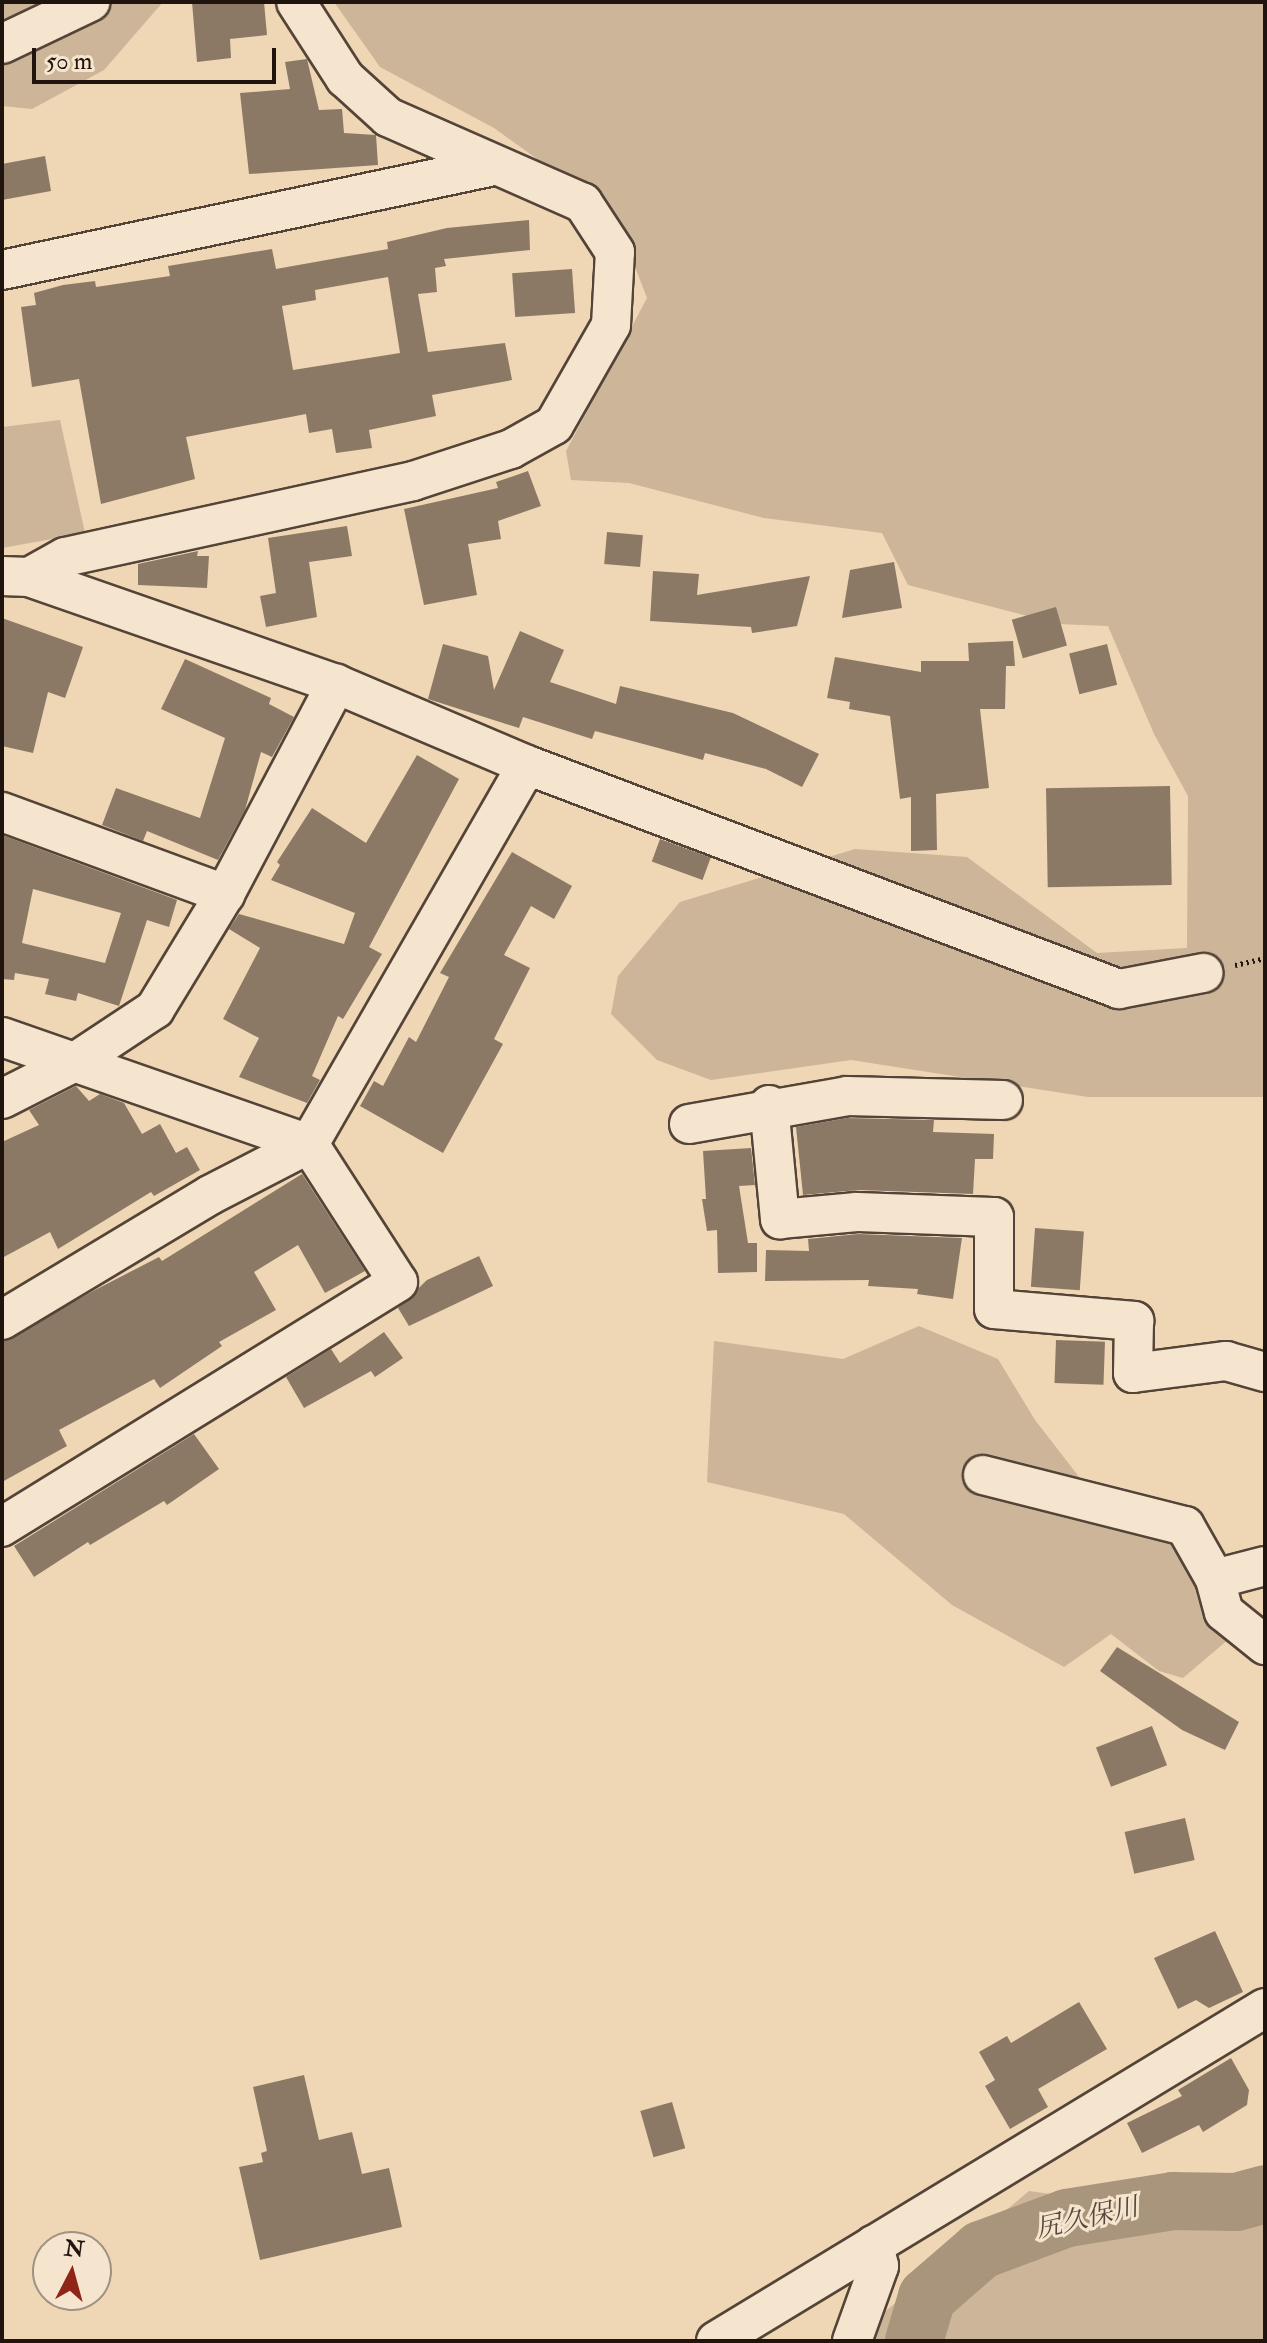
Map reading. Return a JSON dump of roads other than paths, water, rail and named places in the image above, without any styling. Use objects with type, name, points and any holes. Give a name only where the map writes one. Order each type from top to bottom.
[{"type":"street","points":[[2,44],[90,2]]},
{"type":"street","points":[[16,577],[65,557],[413,481],[511,449],[554,425],[611,325],[615,252],[583,203],[388,117],[345,78],[296,2]]},
{"type":"street","points":[[2,270],[494,166]]},
{"type":"street","points":[[16,577],[336,684],[527,765],[1119,989],[1203,973]]},
{"type":"street","points":[[2,1099],[75,1062],[155,1009],[225,894],[336,684]]},
{"type":"street","points":[[2,1320],[210,1195],[309,1144],[527,765]]},
{"type":"street","points":[[2,812],[225,894]]},
{"type":"street","points":[[2,1037],[309,1144],[398,1282],[2,1527]]},
{"type":"street","points":[[689,1124],[769,1105],[847,1096],[1003,1100]]},
{"type":"street","points":[[769,1105],[780,1219],[857,1212],[994,1217],[994,1309],[1134,1321],[1133,1373],[1226,1361],[1265,1372]]},
{"type":"street","points":[[983,1475],[1185,1526],[1215,1579],[1224,1612],[1265,1645]]},
{"type":"street","points":[[1215,1579],[1265,1566]]},
{"type":"street","points":[[716,2341],[1265,2008]]},
{"type":"street","points":[[852,2341],[879,2266],[874,2245]]},
{"type":"waterway","name":"尻久保川","points":[[914,2341],[927,2297],[981,2250],[1067,2218],[1173,2201],[1236,2202],[1265,2194]]}]
